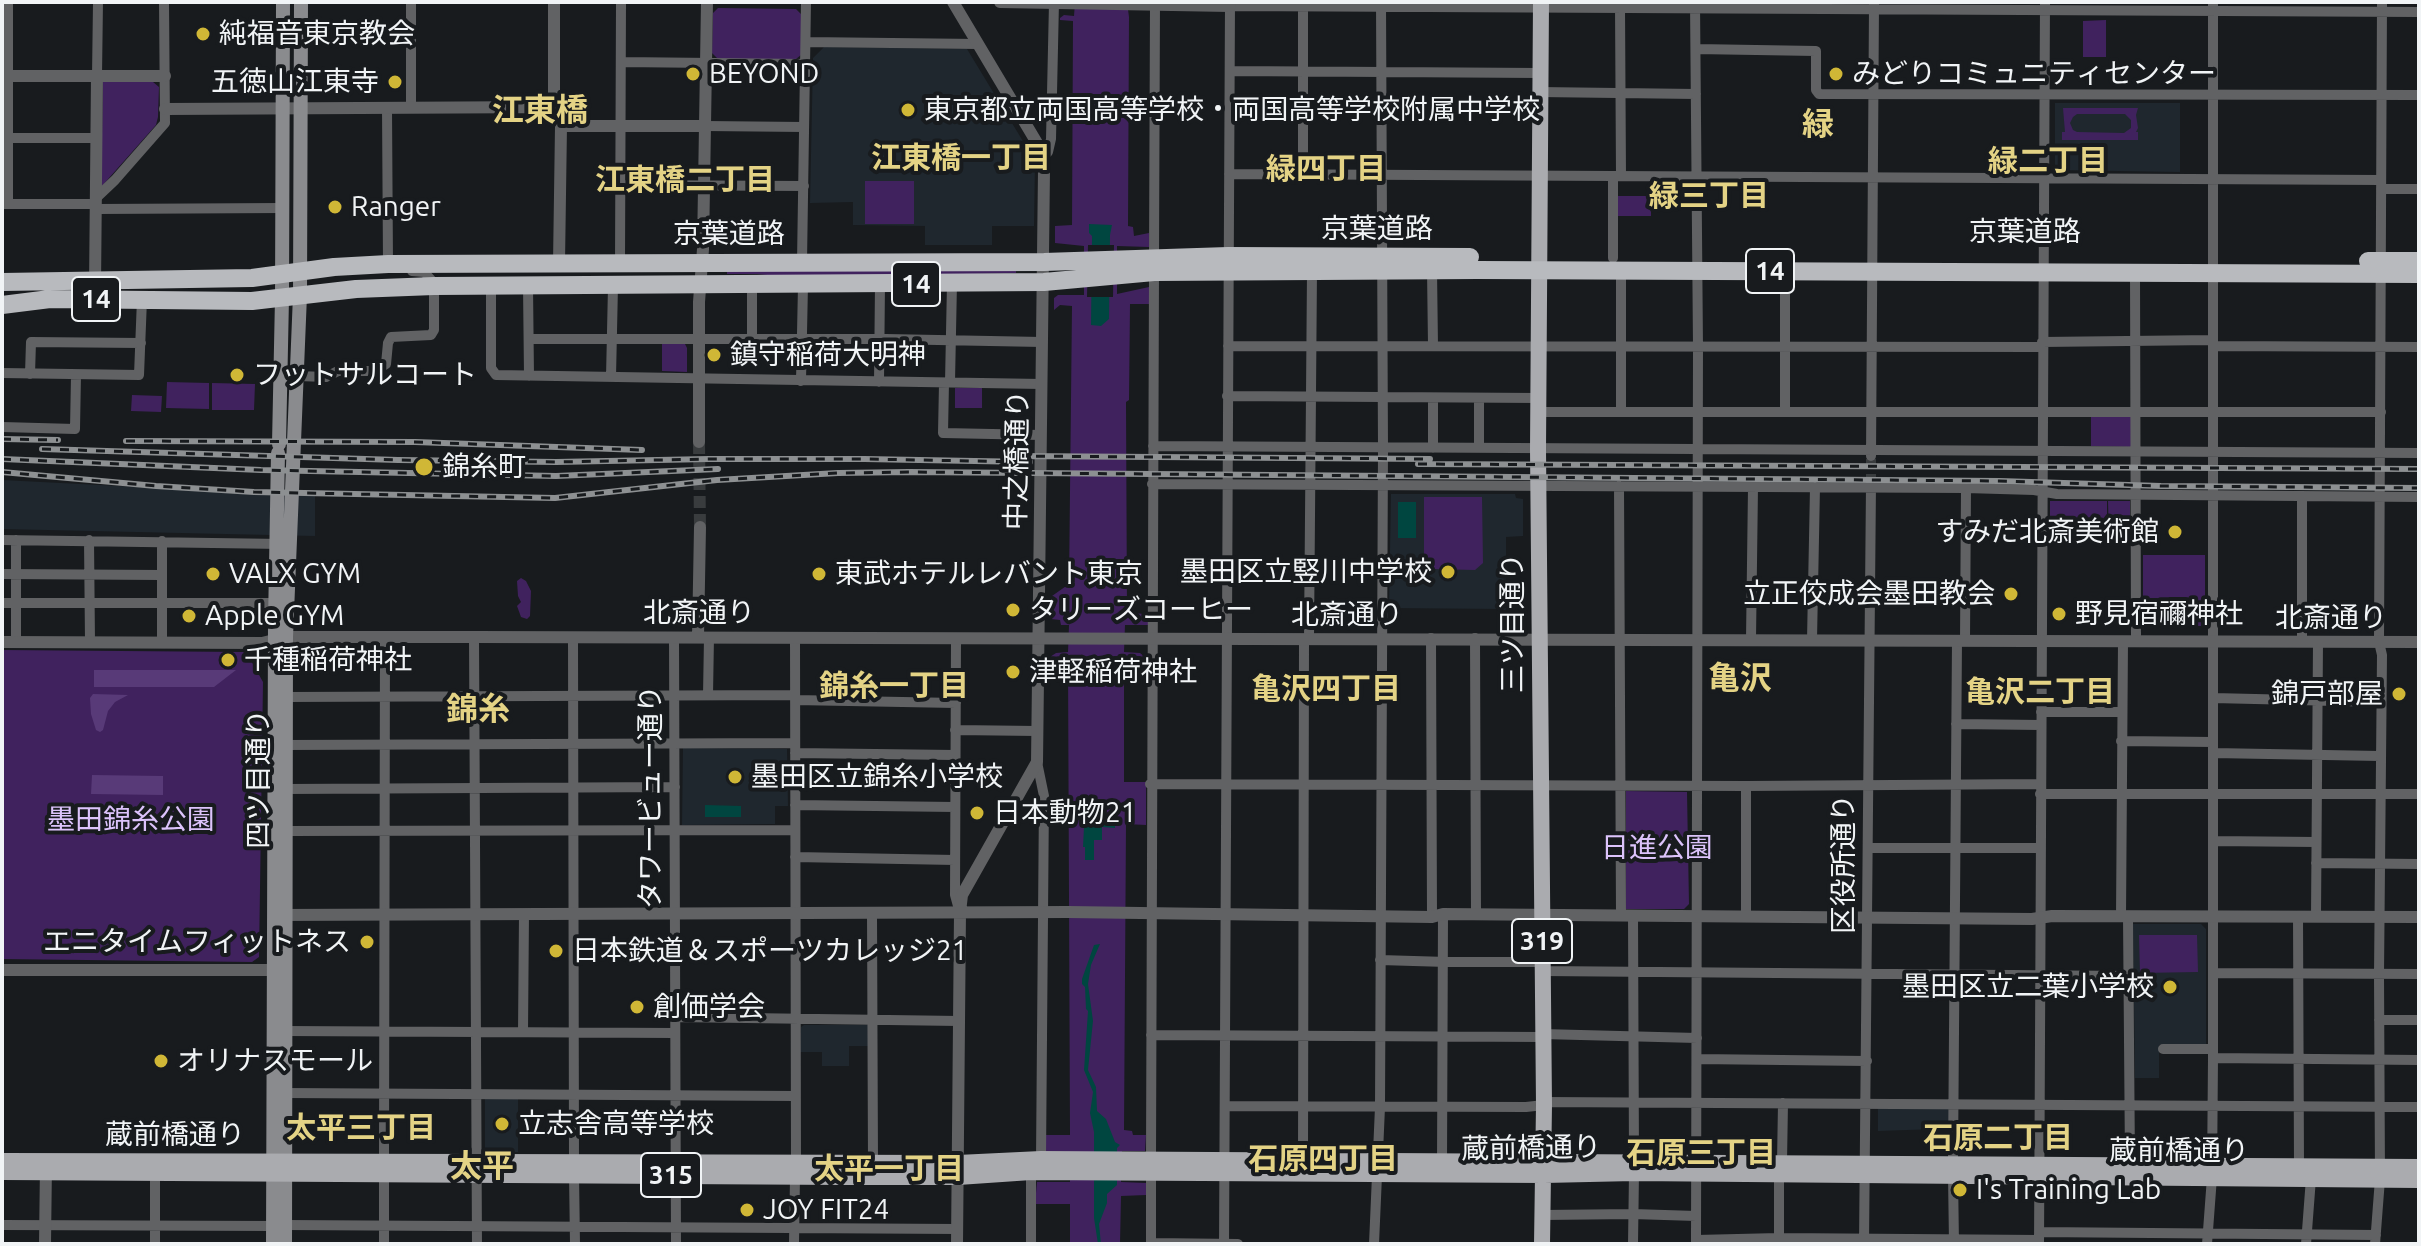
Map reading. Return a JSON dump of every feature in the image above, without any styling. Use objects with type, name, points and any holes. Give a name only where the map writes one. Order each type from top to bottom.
[{"type":"highway","name":"京葉道路","points":[[334,267],[702,262],[1044,262],[1082,269],[1154,264],[1382,263],[2381,267],[2419,261]]},
{"type":"highway","name":"京葉道路","points":[[1228,264],[1312,271],[1382,263],[1432,270],[1538,264]]},
{"type":"highway","name":"京葉道路","points":[[1697,264],[1785,271],[1873,266]]},
{"type":"highway","name":"京葉道路","points":[[2043,266],[2135,272],[2213,267]]},
{"type":"highway","name":"14","points":[[2,305],[95,289],[334,267]]},
{"type":"highway","name":"京葉道路","points":[[2381,267],[2419,274]]},
{"type":"highway","name":"京葉道路","points":[[288,303],[356,289],[434,286],[1044,282],[1082,269]]},
{"type":"highway","name":"14","points":[[2,282],[95,289],[142,299],[288,303]]},
{"type":"main road","points":[[283,2],[283,245],[291,273]]},
{"type":"main road","points":[[288,303],[301,230],[301,2]]},
{"type":"main road","name":"三ツ目通り","points":[[1540,4],[1538,486],[1544,1103],[1542,1244]]},
{"type":"main road","name":"四ツ目通り","points":[[279,915],[285,831],[286,697],[275,603],[298,376],[299,315],[288,303]]},
{"type":"main road","name":"四ツ目通り","points":[[273,1244],[279,1225],[282,544],[278,449],[281,363],[288,303]]},
{"type":"main road","name":"四ツ目通り","points":[[279,970],[285,1093],[279,1167]]},
{"type":"main road","name":"蔵前橋通り","points":[[2,1161],[155,1174],[279,1167]]},
{"type":"main road","name":"蔵前橋通り","points":[[1224,1167],[1303,1161],[1378,1167],[1442,1162],[1544,1169]]},
{"type":"main road","name":"蔵前橋通り","points":[[796,1170],[873,1163],[958,1170]]},
{"type":"main road","name":"蔵前橋通り","points":[[2039,1170],[2130,1164],[2311,1178],[2419,1167]]},
{"type":"main road","name":"蔵前橋通り","points":[[2,1172],[46,1166],[958,1170],[1036,1165],[2212,1171],[2299,1165],[2419,1180]]},
{"type":"main road","name":"四ツ目通り","points":[[279,1225],[285,1244]]},
{"type":"street","points":[[8,2],[5,204],[283,208]]},
{"type":"street","points":[[95,289],[98,2]]},
{"type":"street","points":[[96,203],[165,123],[164,2]]},
{"type":"street","points":[[411,2],[411,107]]},
{"type":"street","points":[[554,2],[554,107],[561,126],[559,263]]},
{"type":"street","points":[[620,263],[621,2]]},
{"type":"street","points":[[699,442],[699,285],[707,2]]},
{"type":"street","points":[[802,262],[806,2]]},
{"type":"street","points":[[953,2],[1043,157],[1048,152],[1051,138],[1054,2]]},
{"type":"street","points":[[1000,2],[1620,7],[2382,7],[2419,12]]},
{"type":"street","points":[[1155,3],[1153,446],[1148,639],[1151,1244],[1238,1244]]},
{"type":"street","points":[[1224,1244],[1230,4]]},
{"type":"street","points":[[1374,1244],[1380,1107],[1383,448],[1381,4]]},
{"type":"street","points":[[1301,5],[1303,173]]},
{"type":"street","points":[[1695,5],[1698,347],[1696,1242],[2375,1240],[2380,1173],[2382,7]]},
{"type":"street","points":[[1871,453],[1874,5]]},
{"type":"street","points":[[2039,1239],[2045,6]]},
{"type":"street","points":[[2207,1239],[2213,1106],[2213,6]]},
{"type":"street","points":[[1620,7],[1617,264],[1621,412]]},
{"type":"street","points":[[806,42],[978,44]]},
{"type":"street","points":[[1696,49],[1816,51],[1816,90],[1819,94],[2419,95]]},
{"type":"street","points":[[621,62],[805,64]]},
{"type":"street","points":[[1230,71],[1539,73]]},
{"type":"street","points":[[5,76],[165,76]]},
{"type":"street","points":[[1539,92],[1696,94]]},
{"type":"street","points":[[165,109],[554,107]]},
{"type":"street","points":[[387,108],[388,264]]},
{"type":"street","points":[[561,126],[804,127]]},
{"type":"street","points":[[5,138],[97,138]]},
{"type":"street","name":"中之橋通り","points":[[1037,762],[1043,157]]},
{"type":"street","points":[[1229,174],[2213,179],[2381,184],[2419,189]]},
{"type":"street","points":[[621,185],[804,186]]},
{"type":"street","points":[[281,363],[298,376],[326,377],[338,371],[370,371],[382,368],[388,358],[391,337],[428,336],[433,332],[434,286],[432,278],[424,272],[373,273],[334,267]]},
{"type":"street","points":[[1432,270],[1433,346]]},
{"type":"street","points":[[1303,1161],[1304,785],[1312,271]]},
{"type":"street","points":[[1785,271],[1785,412]]},
{"type":"street","points":[[2130,1164],[2121,741],[2135,494],[2135,272]]},
{"type":"street","points":[[952,283],[951,340],[943,433],[1041,435]]},
{"type":"street","points":[[879,382],[880,284]]},
{"type":"street","points":[[752,285],[752,340]]},
{"type":"street","points":[[801,381],[803,285]]},
{"type":"street","points":[[491,286],[491,368],[496,375],[1042,384]]},
{"type":"street","points":[[528,286],[529,376]]},
{"type":"street","points":[[611,377],[613,286]]},
{"type":"street","points":[[2,373],[139,375],[142,299]]},
{"type":"street","points":[[529,339],[1042,342]]},
{"type":"street","points":[[1228,346],[1871,347],[2135,340],[2419,347]]},
{"type":"street","points":[[30,374],[31,342],[141,343]]},
{"type":"street","points":[[2,427],[75,429],[76,375]]},
{"type":"street","points":[[1227,396],[1479,398],[1621,412],[2381,412]]},
{"type":"street","points":[[1433,398],[1433,448]]},
{"type":"street","points":[[1479,398],[1479,448]]},
{"type":"street","points":[[1153,446],[1871,453],[2419,453]]},
{"type":"street","points":[[1152,484],[1871,486],[2135,494],[2419,497]]},
{"type":"street","points":[[1619,486],[1620,785],[1627,915],[1634,972],[1633,1244]]},
{"type":"street","name":"区役所通り","points":[[1864,1241],[1871,486]]},
{"type":"street","points":[[1751,639],[1753,487]]},
{"type":"street","points":[[1812,640],[1815,487]]},
{"type":"street","points":[[1954,1242],[1956,724],[1966,488]]},
{"type":"street","points":[[2302,496],[2302,641]]},
{"type":"street","points":[[700,527],[708,695]]},
{"type":"street","points":[[2,540],[282,544]]},
{"type":"street","points":[[16,540],[16,642]]},
{"type":"street","points":[[89,540],[90,642]]},
{"type":"street","points":[[162,541],[162,642]]},
{"type":"street","points":[[2,574],[162,575]]},
{"type":"street","points":[[2,603],[275,603]]},
{"type":"street","points":[[384,1244],[385,637]]},
{"type":"street","points":[[474,637],[477,1244]]},
{"type":"street","points":[[573,637],[575,1244]]},
{"type":"street","name":"タワービュー通り","points":[[674,637],[676,1244]]},
{"type":"street","name":"北斎通り","points":[[2,642],[262,643],[280,638],[703,637],[2419,642]]},
{"type":"street","points":[[794,1244],[795,638]]},
{"type":"street","points":[[1431,638],[1432,786],[1437,915],[1443,961],[1442,1162]]},
{"type":"street","points":[[1475,638],[1476,914]]},
{"type":"street","points":[[956,639],[955,895],[960,912]]},
{"type":"street","points":[[2316,916],[2318,642]]},
{"type":"street","points":[[286,697],[708,695],[956,703]]},
{"type":"street","points":[[2213,698],[2381,702]]},
{"type":"street","points":[[2041,712],[2122,712]]},
{"type":"street","points":[[1956,724],[2041,725]]},
{"type":"street","points":[[955,730],[1037,731]]},
{"type":"street","points":[[2121,741],[2380,756]]},
{"type":"street","points":[[285,745],[675,744],[955,755]]},
{"type":"street","points":[[1031,1244],[1043,912],[1044,796],[1037,762]]},
{"type":"street","points":[[957,1244],[962,895],[1037,762]]},
{"type":"street","points":[[1150,784],[1956,784],[2121,794],[2419,794]]},
{"type":"street","points":[[1746,786],[1746,917]]},
{"type":"street","points":[[285,789],[675,787]]},
{"type":"street","points":[[795,805],[955,807]]},
{"type":"street","points":[[285,831],[795,830]]},
{"type":"street","points":[[2213,841],[2316,842]]},
{"type":"street","points":[[1869,848],[2041,848]]},
{"type":"street","points":[[795,857],[955,860]]},
{"type":"street","points":[[2316,863],[2419,864]]},
{"type":"street","points":[[279,915],[1068,912],[2032,919],[2419,917]]},
{"type":"street","points":[[872,913],[873,1163]]},
{"type":"street","points":[[523,1032],[524,914]]},
{"type":"street","points":[[2298,916],[2299,1165]]},
{"type":"street","points":[[1380,960],[1634,972],[2128,976]]},
{"type":"street","points":[[2,970],[279,970]]},
{"type":"street","points":[[2213,973],[2419,974]]},
{"type":"street","points":[[675,1017],[959,1021]]},
{"type":"street","points":[[2379,1020],[2419,1020]]},
{"type":"street","points":[[284,1031],[675,1033]]},
{"type":"street","points":[[1151,1035],[1697,1038]]},
{"type":"street","points":[[2163,1049],[2298,1059],[2419,1060]]},
{"type":"street","points":[[1697,1059],[1867,1061]]},
{"type":"street","points":[[285,1093],[795,1096]]},
{"type":"street","points":[[1225,1106],[1530,1107],[1544,1103],[1634,1102],[2419,1107]]},
{"type":"street","points":[[1779,1241],[1783,1103]]},
{"type":"street","points":[[45,1244],[46,1166]]},
{"type":"street","points":[[155,1174],[155,1244]]},
{"type":"street","points":[[2307,1239],[2311,1178]]},
{"type":"street","points":[[1543,1215],[1696,1216]]},
{"type":"street","points":[[2,1225],[958,1229]]},
{"type":"shaded area","name":"東京都立両国高等学校・両国高等学校附属中学校","points":[[824,47],[967,49],[1035,161],[1034,226],[992,226],[992,245],[925,245],[925,226],[853,225],[853,202],[810,203],[813,58]]},
{"type":"shaded area","points":[[2055,103],[2180,103],[2180,172],[2055,170]]},
{"type":"shaded area","points":[[1089,224],[1112,225],[1109,319],[1101,326],[1091,325],[1092,236]]},
{"type":"shaded area","points":[[2,480],[315,496],[315,536],[2,529]]},
{"type":"shaded area","name":"墨田区立竪川中学校","points":[[1391,494],[1515,494],[1516,498],[1523,499],[1523,536],[1506,537],[1506,624],[1502,623],[1502,609],[1389,608]]},
{"type":"shaded area","points":[[1398,502],[1416,502],[1416,538],[1398,538]]},
{"type":"shaded area","points":[[94,670],[236,670],[214,687],[94,687]]},
{"type":"shaded area","points":[[93,694],[128,695],[115,702],[108,711],[100,732],[96,730],[91,714],[90,698]]},
{"type":"shaded area","name":"墨田区立錦糸小学校","points":[[683,748],[787,749],[788,806],[775,806],[775,824],[682,825]]},
{"type":"shaded area","points":[[92,775],[163,776],[163,795],[91,794]]},
{"type":"shaded area","points":[[705,805],[741,806],[741,817],[705,817]]},
{"type":"shaded area","points":[[1115,817],[1115,828],[1102,827],[1102,840],[1094,840],[1094,860],[1085,860],[1084,827],[1094,827],[1094,819]]},
{"type":"shaded area","name":"墨田区立二葉小学校","points":[[2133,924],[2201,924],[2206,929],[2206,1046],[2159,1045],[2159,1078],[2135,1078]]},
{"type":"shaded area","points":[[1100,944],[1091,965],[1088,984],[1093,1021],[1088,1070],[1096,1087],[1097,1111],[1106,1119],[1115,1142],[1120,1145],[1117,1148],[1117,1185],[1107,1194],[1099,1224],[1101,1244],[1098,1244],[1094,1218],[1094,1132],[1090,1113],[1093,1092],[1084,1070],[1088,1011],[1082,979],[1094,945]]},
{"type":"shaded area","points":[[869,1025],[869,1046],[849,1046],[849,1066],[822,1066],[822,1052],[800,1052],[801,1027]]},
{"type":"shaded area","name":"立志舎高等学校","points":[[485,1099],[518,1099],[518,1152],[489,1152],[485,1148]]},
{"type":"shaded area","points":[[1878,1108],[1949,1108],[1949,1124],[1937,1124],[1937,1129],[1878,1131]]},
{"type":"green space","points":[[1075,2],[1127,2],[1128,226],[1133,227],[1134,236],[1149,233],[1149,247],[1117,246],[1117,294],[1149,287],[1150,304],[1130,304],[1129,400],[1126,402],[1127,613],[1148,614],[1148,625],[1125,625],[1124,652],[1140,653],[1146,658],[1146,662],[1124,662],[1124,782],[1146,782],[1146,825],[1126,824],[1124,1130],[1132,1131],[1133,1135],[1146,1135],[1145,1151],[1122,1151],[1121,1182],[1146,1183],[1146,1195],[1121,1196],[1120,1244],[1070,1244],[1070,1204],[1035,1204],[1037,1182],[1070,1182],[1070,1152],[1045,1151],[1045,1135],[1070,1135],[1068,662],[1050,661],[1050,657],[1068,652],[1069,625],[1061,625],[1060,620],[1051,619],[1052,596],[1069,584],[1072,306],[1060,305],[1054,310],[1054,298],[1058,295],[1084,295],[1084,246],[1055,243],[1055,226],[1072,225],[1073,21],[1060,18],[1064,15],[1074,16]]},
{"type":"green space","points":[[718,8],[796,9],[801,14],[801,55],[796,59],[718,59],[712,53],[713,13]]},
{"type":"green space","points":[[2106,20],[2106,57],[2083,57],[2083,21]]},
{"type":"green space","points":[[103,81],[153,82],[159,87],[156,125],[101,187]]},
{"type":"green space","points":[[2063,108],[2138,108],[2138,140],[2062,140],[2062,132],[2065,132]],"holes":[[[2077,114],[2125,114],[2131,120],[2131,128],[2124,133],[2077,132],[2070,123]]]},
{"type":"green space","points":[[865,181],[914,181],[914,224],[865,224]]},
{"type":"green space","points":[[1615,196],[1651,196],[1651,216],[1615,216]]},
{"type":"green space","points":[[727,270],[1016,270],[1016,273],[798,278],[727,274]]},
{"type":"green space","points":[[662,344],[685,344],[687,372],[662,371]]},
{"type":"green space","points":[[167,382],[209,383],[209,409],[166,408]]},
{"type":"green space","points":[[212,383],[255,384],[254,410],[212,410]]},
{"type":"green space","points":[[955,388],[982,388],[982,408],[955,408]]},
{"type":"green space","points":[[132,395],[162,396],[161,412],[131,411]]},
{"type":"green space","points":[[2091,416],[2131,416],[2131,447],[2091,446]]},
{"type":"green space","points":[[1424,497],[1482,497],[1483,563],[1475,570],[1433,569],[1424,562]]},
{"type":"green space","points":[[2050,501],[2107,501],[2107,540],[2050,540]]},
{"type":"green space","points":[[2108,501],[2130,501],[2130,540],[2109,540]]},
{"type":"green space","points":[[2143,555],[2205,555],[2205,622],[2201,626],[2143,625]]},
{"type":"green space","points":[[521,578],[531,591],[530,616],[527,619],[521,617],[517,606],[521,602],[517,581]]},
{"type":"green space","name":"墨田錦糸公園","points":[[2,650],[243,652],[249,657],[263,682],[259,957],[252,962],[2,959]]},
{"type":"green space","name":"日進公園","points":[[1626,791],[1687,792],[1689,904],[1684,909],[1626,909]]},
{"type":"green space","points":[[2139,935],[2197,935],[2198,972],[2140,973]]},
{"type":"pier","points":[[1088,245],[1114,245],[1113,297],[1087,297]]},
{"type":"tunnel","points":[[699,442],[700,527]]},
{"type":"tunnel","points":[[1871,456],[1871,484]]},
{"type":"railway","points":[[2,439],[58,440]]},
{"type":"railway","points":[[126,441],[415,442],[642,450]]},
{"type":"railway","points":[[42,449],[398,460],[864,459],[1030,462]]},
{"type":"railway","points":[[1018,456],[1430,459]]},
{"type":"railway","points":[[2,459],[261,470],[556,476],[718,469]]},
{"type":"railway","points":[[1418,464],[2419,469]]},
{"type":"railway","points":[[2,472],[254,492],[555,498],[717,480],[909,472],[1999,481],[2419,488]]},
{"type":"place","name":"純福音東京教会","points":[[203,34]]},
{"type":"place","name":"BEYOND","points":[[693,74]]},
{"type":"place","name":"みどりコミュニティセンター","points":[[1836,74]]},
{"type":"place","name":"五徳山江東寺","points":[[395,82]]},
{"type":"place","name":"東京都立両国高等学校・両国高等学校附属中学校","points":[[908,110]]},
{"type":"place","name":"Ranger","points":[[335,207]]},
{"type":"place","name":"鎮守稲荷大明神","points":[[714,355]]},
{"type":"place","name":"フットサルコート","points":[[237,375]]},
{"type":"place","name":"錦糸町","points":[[424,467]]},
{"type":"place","name":"すみだ北斎美術館","points":[[2175,532]]},
{"type":"place","name":"墨田区立竪川中学校","points":[[1448,572]]},
{"type":"place","name":"VALX GYM","points":[[213,574]]},
{"type":"place","name":"東武ホテルレバント東京","points":[[819,574]]},
{"type":"place","name":"立正佼成会墨田教会","points":[[2011,594]]},
{"type":"place","name":"タリーズコーヒー","points":[[1013,610]]},
{"type":"place","name":"野見宿禰神社","points":[[2059,614]]},
{"type":"place","name":"Apple GYM","points":[[189,616]]},
{"type":"place","name":"千種稲荷神社","points":[[228,660]]},
{"type":"place","name":"津軽稲荷神社","points":[[1013,672]]},
{"type":"place","name":"錦戸部屋","points":[[2399,694]]},
{"type":"place","name":"墨田区立錦糸小学校","points":[[735,777]]},
{"type":"place","name":"日本動物21","points":[[977,813]]},
{"type":"place","name":"エニタイムフィットネス","points":[[367,942]]},
{"type":"place","name":"日本鉄道＆スポーツカレッジ21","points":[[556,951]]},
{"type":"place","name":"墨田区立二葉小学校","points":[[2170,987]]},
{"type":"place","name":"創価学会","points":[[637,1007]]},
{"type":"place","name":"オリナスモール","points":[[161,1061]]},
{"type":"place","name":"立志舎高等学校","points":[[502,1124]]},
{"type":"place","name":"I's Training Lab","points":[[1960,1190]]},
{"type":"place","name":"JOY FIT24","points":[[747,1210]]},
{"type":"district","name":"江東橋","points":[[540,110]]},
{"type":"district","name":"緑","points":[[1818,124]]},
{"type":"district","name":"江東橋一丁目","points":[[961,158]]},
{"type":"district","name":"緑二丁目","points":[[2048,161]]},
{"type":"district","name":"緑四丁目","points":[[1326,169]]},
{"type":"district","name":"江東橋二丁目","points":[[685,180]]},
{"type":"district","name":"緑三丁目","points":[[1709,196]]},
{"type":"district","name":"亀沢","points":[[1740,678]]},
{"type":"district","name":"錦糸一丁目","points":[[894,686]]},
{"type":"district","name":"亀沢四丁目","points":[[1326,689]]},
{"type":"district","name":"亀沢二丁目","points":[[2040,692]]},
{"type":"district","name":"錦糸","points":[[478,709]]},
{"type":"district","name":"太平三丁目","points":[[361,1128]]},
{"type":"district","name":"石原二丁目","points":[[1998,1138]]},
{"type":"district","name":"石原三丁目","points":[[1701,1153]]},
{"type":"district","name":"石原四丁目","points":[[1323,1159]]},
{"type":"district","name":"太平","points":[[482,1166]]},
{"type":"district","name":"太平一丁目","points":[[889,1169]]}]
